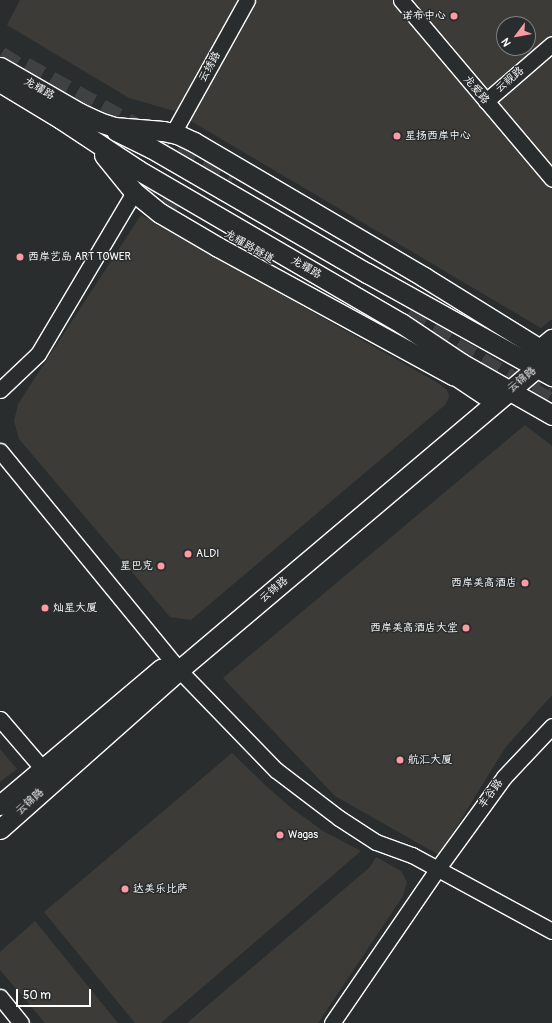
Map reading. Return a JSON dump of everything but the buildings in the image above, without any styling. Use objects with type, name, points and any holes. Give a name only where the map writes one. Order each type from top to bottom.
[{"type":"main road","name":"龙耀路","points":[[0,67],[80,113],[151,148],[367,272],[509,351],[543,358]]},
{"type":"main road","name":"龙耀路","points":[[0,82],[61,119],[138,170],[401,323],[457,369]]},
{"type":"main road","name":"龙耀路","points":[[61,119],[105,156],[134,192],[160,213],[218,247],[497,390],[552,415]]},
{"type":"main road","name":"龙耀路","points":[[99,122],[114,127],[173,133],[201,146],[424,277],[513,332],[543,358]]},
{"type":"main road","points":[[232,180],[455,310],[509,351]]},
{"type":"main road","name":"龙耀路隧道","points":[[178,206],[403,336],[457,369]]},
{"type":"main road","points":[[455,310],[513,332]]},
{"type":"main road","name":"云锦路","points":[[0,805],[43,769],[175,665],[497,390],[543,358]]},
{"type":"main road","name":"云锦路","points":[[0,829],[175,665]]},
{"type":"street","name":"云绣路","points":[[173,133],[247,0]]},
{"type":"street","name":"龙爱路","points":[[401,0],[552,180]]},
{"type":"street","name":"云视路","points":[[486,101],[552,44]]},
{"type":"street","points":[[0,390],[38,354],[134,192]]},
{"type":"street","points":[[0,451],[175,665],[283,775],[339,818],[376,842],[412,855],[438,868],[552,931]]},
{"type":"street","points":[[0,719],[43,769]]},
{"type":"street","name":"丰谷路","points":[[332,1023],[438,868],[504,777],[552,726]]},
{"type":"street","points":[[0,997],[21,1023]]},
{"type":"shaded area","points":[[20,0],[552,0],[552,319],[541,328],[174,111],[129,98],[7,25]]},
{"type":"shaded area","points":[[141,215],[438,383],[447,390],[449,397],[445,405],[191,620],[170,617],[19,439],[14,421],[18,404]]},
{"type":"shaded area","points":[[525,425],[552,446],[552,695],[505,748],[439,855],[335,796],[223,678]]},
{"type":"shaded area","points":[[0,749],[17,769],[0,782]]},
{"type":"shaded area","points":[[232,753],[290,807],[323,831],[361,851],[161,1023],[135,1023],[44,912]]},
{"type":"shaded area","points":[[376,857],[401,871],[407,882],[403,896],[318,1023],[187,1023],[370,867]]},
{"type":"shaded area","points":[[35,921],[118,1023],[45,1023],[0,970],[0,952]]},
{"type":"tunnel","points":[[0,55],[34,77]]},
{"type":"tunnel","points":[[25,66],[232,180]]},
{"type":"tunnel","points":[[115,166],[178,206]]},
{"type":"tunnel","points":[[406,317],[552,403]]},
{"type":"tunnel","points":[[525,372],[552,387]]},
{"type":"place","name":"诺布中心","points":[[454,16]]},
{"type":"place","name":"星扬西岸中心","points":[[397,136]]},
{"type":"place","name":"西岸艺岛 ART TOWER","points":[[20,257]]},
{"type":"place","name":"ALDI","points":[[188,554]]},
{"type":"place","name":"星巴克","points":[[161,566]]},
{"type":"place","name":"西岸美高酒店","points":[[525,583]]},
{"type":"place","name":"灿星大厦","points":[[45,608]]},
{"type":"place","name":"西岸美高酒店大堂","points":[[466,628]]},
{"type":"place","name":"航汇大厦","points":[[400,760]]},
{"type":"place","name":"Wagas","points":[[280,835]]},
{"type":"place","name":"达美乐比萨","points":[[125,889]]}]
